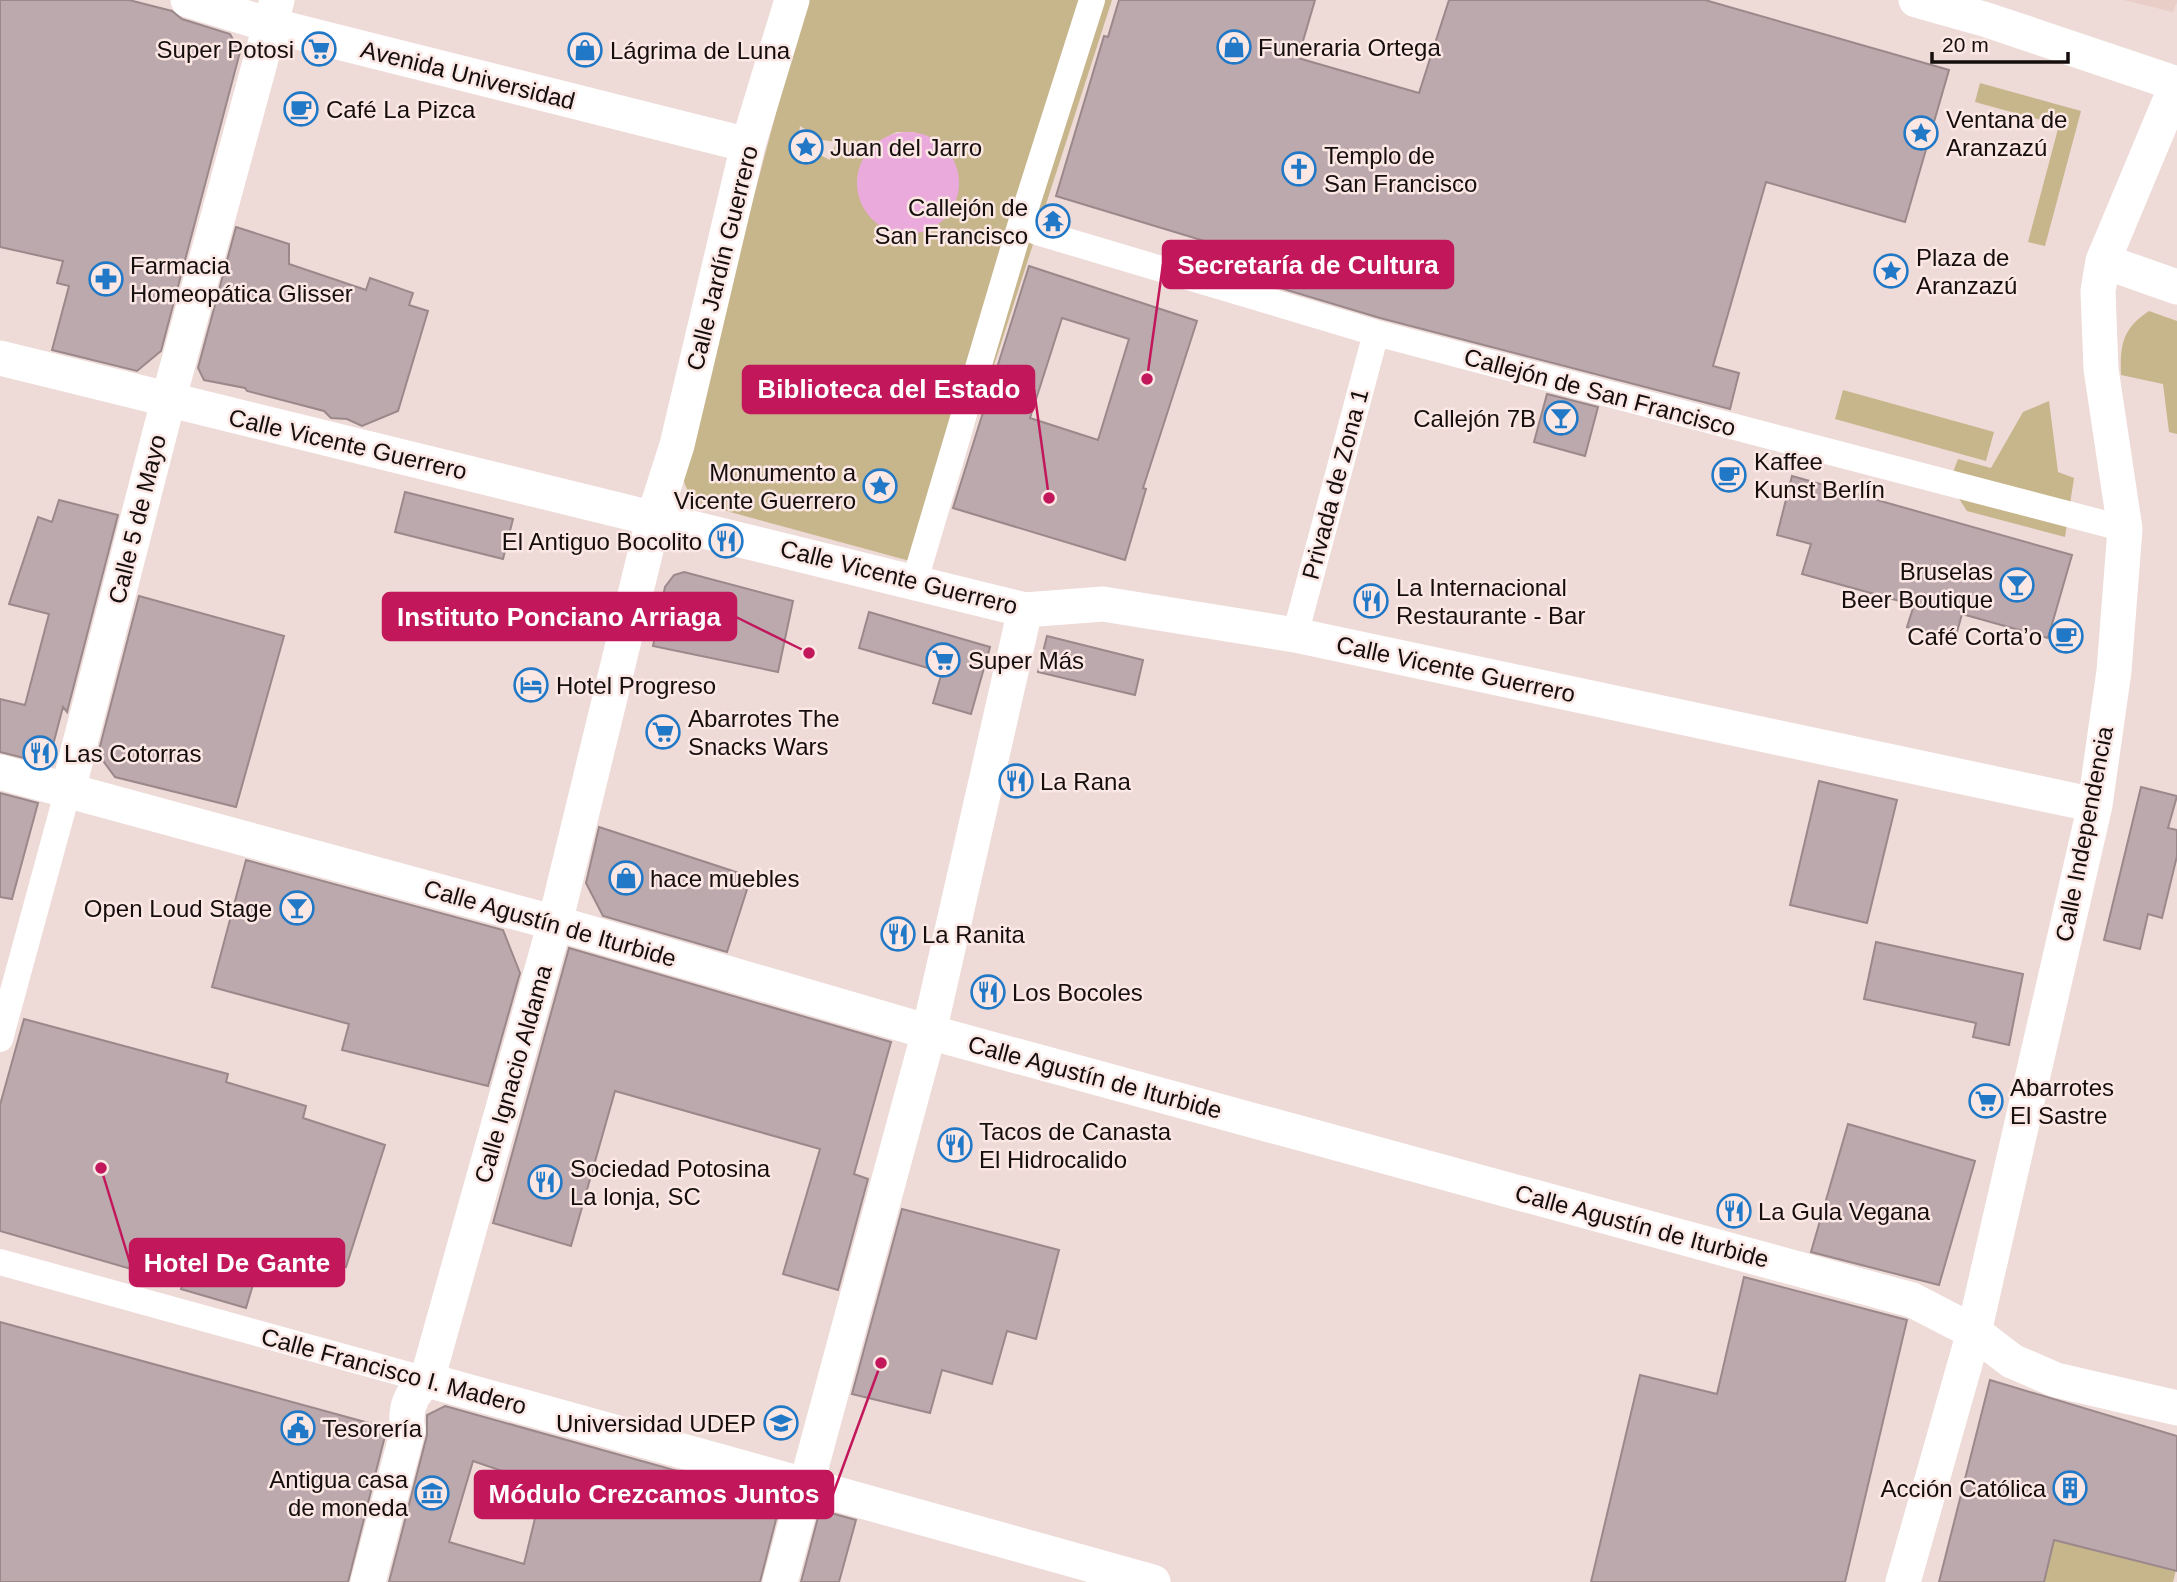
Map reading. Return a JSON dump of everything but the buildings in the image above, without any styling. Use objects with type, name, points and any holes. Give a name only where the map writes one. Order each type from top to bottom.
[{"type":"street","name":"Avenida Universidad","points":[[188,0],[273,13],[748,145]]},
{"type":"street","name":"Calle Jardín Guerrero","points":[[654,517],[677,445],[748,145],[792,0]]},
{"type":"street","points":[[915,580],[1021,223],[1092,0]]},
{"type":"street","points":[[1916,0],[1987,20],[2177,84]]},
{"type":"street","name":"Calle 5 de Mayo","points":[[0,1039],[273,13]]},
{"type":"street","name":"Calle Independencia","points":[[1903,1582],[1974,1332],[2095,805],[2114,671],[2125,529],[2101,369],[2098,291],[2103,261],[2177,84]]},
{"type":"street","name":"Callejón de San Francisco","points":[[1037,232],[1376,333],[2125,529]]},
{"type":"street","points":[[2103,261],[2177,287]]},
{"type":"street","name":"Privada de Zona 1","points":[[1295,635],[1376,333]]},
{"type":"street","name":"Calle Vicente Guerrero","points":[[0,358],[168,401],[915,580],[1025,610],[1103,604],[1295,635],[2095,805]]},
{"type":"street","name":"Calle Ignacio Aldama","points":[[368,1582],[408,1430],[405,1418],[409,1401],[416,1388],[427,1380],[555,923],[654,517]]},
{"type":"street","points":[[780,1582],[929,1032],[1025,610]]},
{"type":"street","name":"Calle Agustín de Iturbide","points":[[0,772],[555,923],[929,1032],[1912,1300],[1974,1332],[2012,1362],[2056,1380],[2177,1408]]},
{"type":"street","name":"Calle Francisco I. Madero","points":[[0,1262],[1153,1582]]},
{"type":"shaded area","points":[[806,0],[1112,0],[940,532],[910,561],[701,504],[687,488],[682,467]],"holes":[[[800,126],[822,140],[836,142],[830,160],[822,156],[816,144],[806,147],[798,138]],[[897,132],[914,132],[951,213],[926,230],[902,233],[881,226],[866,210],[858,190],[860,169],[872,148]]]},
{"type":"shaded area","points":[[2124,0],[2177,0],[2177,2],[2173,12]]},
{"type":"shaded area","points":[[1980,83],[2081,111],[2045,246],[2028,242],[2059,125],[1975,102]]},
{"type":"shaded area","points":[[908,132],[928,136],[944,147],[955,163],[959,183],[955,203],[944,219],[928,230],[908,234],[888,230],[872,219],[861,203],[857,183],[861,163],[872,147],[888,136]]},
{"type":"shaded area","points":[[2149,311],[2177,321],[2177,434],[2169,432],[2163,384],[2121,375],[2124,338],[2133,324]]},
{"type":"shaded area","points":[[1843,390],[1994,432],[1986,461],[1835,419]]},
{"type":"shaded area","points":[[2049,401],[2058,472],[2074,478],[2065,537],[1967,511],[1949,483],[1958,459],[1991,468],[2023,412]]},
{"type":"shaded area","points":[[2054,1540],[2176,1570],[2173,1582],[2044,1582]]},
{"type":"place","name":"Funeraria Ortega","points":[[1234,47]]},
{"type":"place","name":"Super Potosi","points":[[319,49]]},
{"type":"place","name":"Lágrima de Luna","points":[[585,50]]},
{"type":"place","name":"Café La Pizca","points":[[301,109]]},
{"type":"place","name":"Ventana de Aranzazú","points":[[1921,133]]},
{"type":"place","name":"Juan del Jarro","points":[[806,147]]},
{"type":"place","name":"Templo de San Francisco","points":[[1299,169]]},
{"type":"place","name":"Callejón de San Francisco","points":[[1053,221]]},
{"type":"place","name":"Plaza de Aranzazú","points":[[1891,271]]},
{"type":"place","name":"Farmacia Homeopática Glisser","points":[[106,279]]},
{"type":"place","name":"Secretaría de Cultura","points":[[1147,379]]},
{"type":"place","name":"Callejón 7B","points":[[1561,418]]},
{"type":"place","name":"Kaffee Kunst Berlín","points":[[1729,475]]},
{"type":"place","name":"Monumento a Vicente Guerrero","points":[[880,486]]},
{"type":"place","name":"Biblioteca del Estado","points":[[1049,498]]},
{"type":"place","name":"El Antiguo Bocolito","points":[[726,541]]},
{"type":"place","name":"Bruselas Beer Boutique","points":[[2017,585]]},
{"type":"place","name":"La Internacional Restaurante - Bar","points":[[1371,601]]},
{"type":"place","name":"Café Corta’o","points":[[2066,636]]},
{"type":"place","name":"Instituto Ponciano Arriaga","points":[[809,653]]},
{"type":"place","name":"Super Más","points":[[943,660]]},
{"type":"place","name":"Hotel Progreso","points":[[531,685]]},
{"type":"place","name":"Abarrotes The Snacks Wars","points":[[663,732]]},
{"type":"place","name":"Las Cotorras","points":[[40,753]]},
{"type":"place","name":"La Rana","points":[[1016,781]]},
{"type":"place","name":"hace muebles","points":[[626,878]]},
{"type":"place","name":"Open Loud Stage","points":[[297,908]]},
{"type":"place","name":"La Ranita","points":[[898,934]]},
{"type":"place","name":"Los Bocoles","points":[[988,992]]},
{"type":"place","name":"Abarrotes El Sastre","points":[[1986,1101]]},
{"type":"place","name":"Tacos de Canasta El Hidrocalido","points":[[955,1145]]},
{"type":"place","name":"Hotel De Gante","points":[[101,1168]]},
{"type":"place","name":"Sociedad Potosina La lonja, SC","points":[[545,1182]]},
{"type":"place","name":"La Gula Vegana","points":[[1734,1211]]},
{"type":"place","name":"Módulo Crezcamos Juntos","points":[[881,1363]]},
{"type":"place","name":"Universidad UDEP","points":[[781,1423]]},
{"type":"place","name":"Tesorería","points":[[298,1428]]},
{"type":"place","name":"Acción Católica","points":[[2070,1488]]},
{"type":"place","name":"Antigua casa de moneda","points":[[432,1493]]}]
